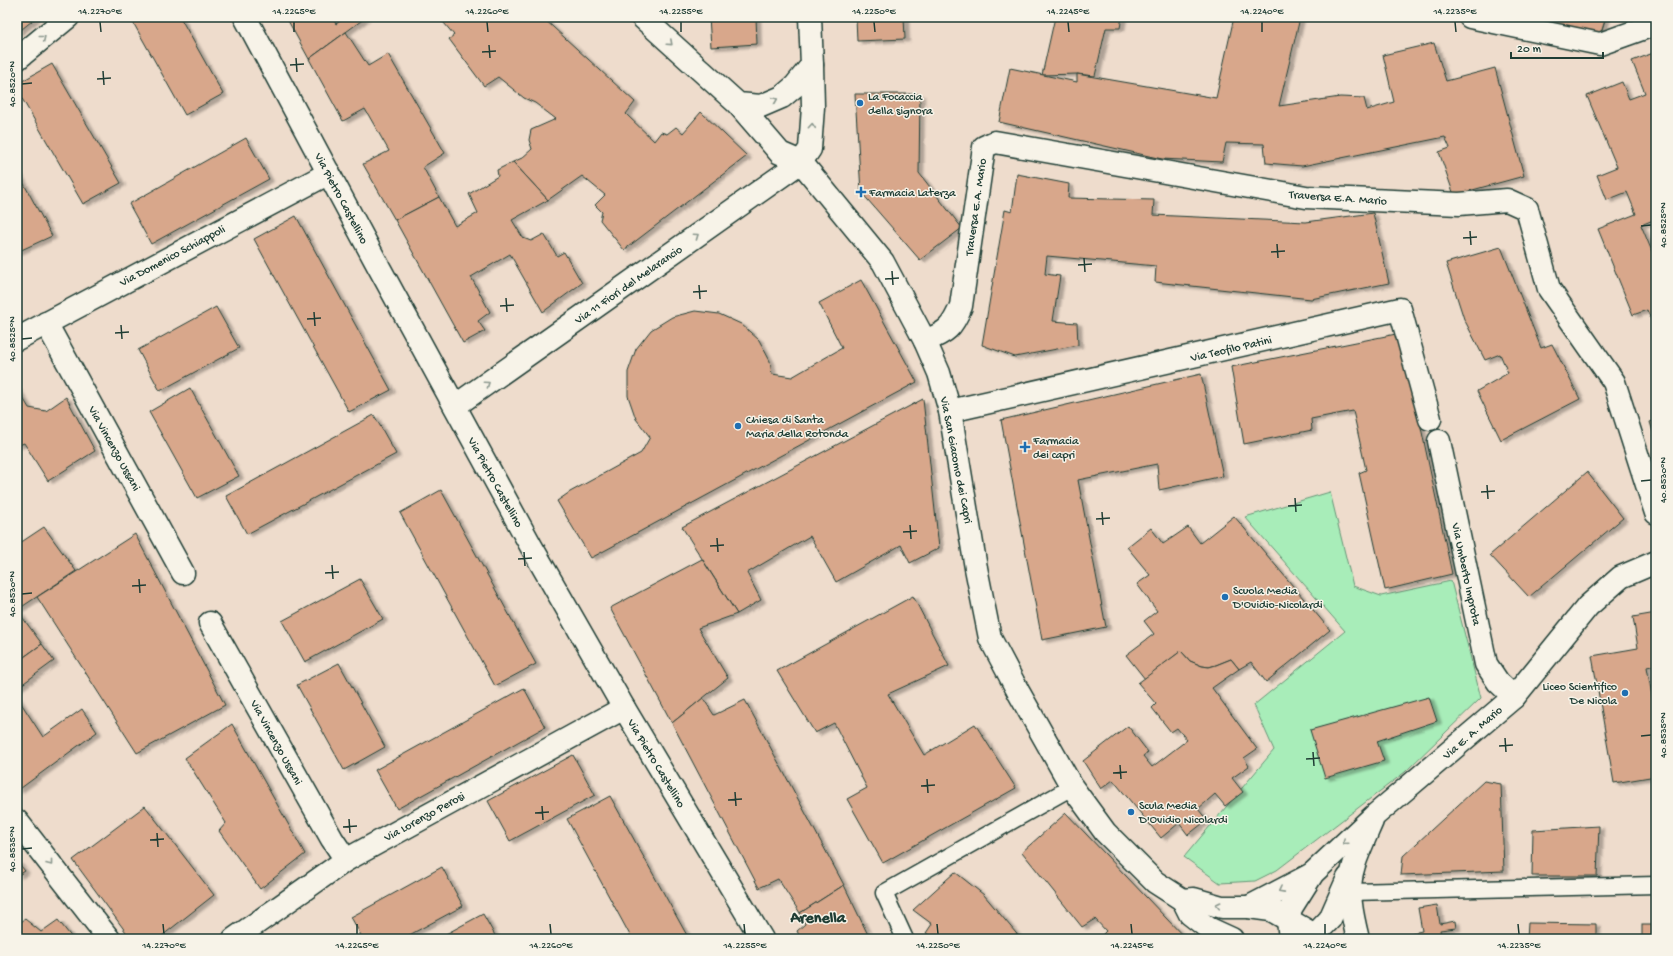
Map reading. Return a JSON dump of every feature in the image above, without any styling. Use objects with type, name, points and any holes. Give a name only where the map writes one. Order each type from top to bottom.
[{"type":"street","points":[[17,59],[68,17]]},
{"type":"street","name":"Via Pietro Castellino","points":[[245,17],[374,260],[531,546],[624,708],[762,939]]},
{"type":"street","name":"Via San Giacomo dei Capri","points":[[642,17],[738,104],[780,152],[800,162],[883,262],[925,341],[939,373],[950,411],[976,568],[990,638],[1072,787],[1105,832],[1155,882],[1183,900]]},
{"type":"street","points":[[800,162],[810,149],[813,107],[810,17]]},
{"type":"street","points":[[1470,17],[1600,44],[1656,24]]},
{"type":"street","points":[[738,104],[761,106],[782,97],[795,86],[812,65]]},
{"type":"street","name":"Traversa E.A. Mario","points":[[925,341],[941,334],[955,322],[961,306],[984,147],[995,142],[1306,197],[1459,204],[1507,200],[1527,209],[1549,289],[1614,382],[1656,513]]},
{"type":"street","name":"Via 11 Fiori del Melarancio","points":[[455,406],[800,162]]},
{"type":"street","name":"Via Domenico Schiappoli","points":[[17,339],[329,173]]},
{"type":"street","name":"Via Teofilo Patini","points":[[950,411],[1400,309],[1430,419]]},
{"type":"street","name":"Via Vincenzo Ussani","points":[[46,323],[183,573]]},
{"type":"street","name":"Via Umberto Improta","points":[[1439,441],[1486,664],[1498,682],[1514,697]]},
{"type":"street","name":"Via E. A. Mario","points":[[1290,922],[1313,873],[1374,816],[1514,697],[1588,606],[1621,577],[1656,562]]},
{"type":"street","name":"Via Vincenzo Ussani","points":[[210,623],[332,839],[346,860]]},
{"type":"street","name":"Via Lorenzo Perosi","points":[[234,939],[346,860],[624,708]]},
{"type":"street","points":[[1232,939],[1208,928],[1190,914],[1183,900],[1194,899],[1222,907],[1249,907],[1271,910],[1314,938],[1330,919],[1354,866],[1374,816]]},
{"type":"street","points":[[17,821],[109,939]]},
{"type":"street","points":[[1354,866],[1351,892],[1354,922],[1358,939]]},
{"type":"street","points":[[1249,907],[1313,873]]},
{"type":"street","points":[[1208,928],[1247,939]]},
{"type":"lane","points":[[905,939],[884,893],[1072,787]]},
{"type":"lane","points":[[1351,892],[1656,885]]},
{"type":"green space","points":[[1330,492],[1353,586],[1381,596],[1451,581],[1481,698],[1405,772],[1277,870],[1255,881],[1220,883],[1184,857],[1274,750],[1254,705],[1345,631],[1245,517]]},
{"type":"building","points":[[17,17],[37,17],[17,33]]},
{"type":"building","points":[[130,17],[180,17],[223,94],[185,115]]},
{"type":"building","points":[[286,17],[320,17],[321,19],[325,17],[332,17],[336,24],[346,17],[365,18],[309,59]]},
{"type":"building","points":[[439,17],[542,17],[635,102],[626,114],[654,141],[661,132],[667,134],[676,127],[683,133],[701,112],[747,156],[624,250],[600,220],[602,212],[595,205],[605,195],[582,176],[548,200],[513,162],[522,158],[532,149],[529,140],[531,130],[556,119],[535,103],[524,98],[498,77],[484,86],[449,39],[454,35]]},
{"type":"building","points":[[709,17],[756,17],[757,44],[711,47]]},
{"type":"building","points":[[856,17],[904,17],[905,39],[857,41]]},
{"type":"building","points":[[1055,17],[1122,17],[1120,28],[1106,28],[1095,76],[1077,74],[1042,75]]},
{"type":"building","points":[[1234,17],[1300,18],[1279,106],[1340,97],[1364,98],[1367,110],[1394,102],[1383,55],[1434,43],[1446,81],[1495,68],[1524,176],[1454,195],[1439,152],[1450,148],[1445,137],[1302,166],[1266,163],[1264,144],[1226,143],[1222,162],[1162,159],[999,122],[1010,68],[1077,82],[1077,74],[1216,98]]},
{"type":"building","points":[[1524,17],[1606,17],[1600,36]]},
{"type":"building","points":[[346,32],[368,66],[388,54],[445,153],[423,167],[439,197],[395,220],[363,164],[389,151],[365,109],[343,121],[309,59]]},
{"type":"building","points":[[1656,52],[1656,219],[1641,225],[1656,261],[1656,331],[1647,310],[1633,315],[1598,229],[1636,214],[1627,192],[1607,200],[1597,175],[1617,167],[1587,96],[1622,82],[1629,99],[1645,93],[1632,61]]},
{"type":"building","points":[[52,64],[121,183],[83,204],[17,90],[17,84]]},
{"type":"building","points":[[855,94],[920,94],[919,173],[962,228],[920,260],[861,192]]},
{"type":"building","points":[[246,138],[269,179],[151,244],[129,204]]},
{"type":"building","points":[[513,162],[548,200],[512,220],[523,238],[531,241],[544,234],[557,256],[564,252],[582,283],[543,312],[510,254],[471,277],[490,312],[478,321],[485,331],[463,343],[395,220],[439,197],[455,226],[478,213],[469,194],[498,176],[497,170]]},
{"type":"building","points":[[17,171],[52,236],[17,252]]},
{"type":"building","points":[[1017,174],[1069,184],[1068,198],[1154,200],[1153,215],[1306,222],[1373,213],[1389,283],[1311,299],[1155,282],[1156,266],[1047,256],[1045,274],[1060,276],[1053,321],[1077,323],[1078,345],[1015,357],[982,345],[1005,210],[1012,212]]},
{"type":"building","points":[[296,216],[391,390],[349,412],[254,239]]},
{"type":"building","points":[[1501,247],[1541,348],[1552,344],[1580,399],[1501,440],[1477,391],[1508,373],[1500,354],[1485,360],[1464,319],[1446,263]]},
{"type":"building","name":"Chiesa di Santa Maria della Rotonda","points":[[861,280],[917,382],[591,558],[557,501],[570,492],[641,453],[650,437],[636,419],[628,396],[628,372],[636,349],[651,330],[672,317],[695,311],[719,314],[741,324],[759,340],[770,361],[772,374],[792,377],[842,348],[819,303]]},
{"type":"building","points":[[216,307],[239,348],[160,391],[138,350]]},
{"type":"building","points":[[1401,333],[1452,574],[1385,590],[1359,473],[1366,470],[1353,411],[1311,419],[1312,430],[1244,444],[1231,367]]},
{"type":"building","points":[[1201,374],[1223,476],[1159,490],[1157,464],[1078,480],[1106,627],[1042,640],[1001,420]]},
{"type":"building","points":[[17,388],[29,408],[46,411],[66,397],[95,451],[48,481],[24,443],[17,446]]},
{"type":"building","points":[[190,388],[239,476],[197,498],[149,412]]},
{"type":"building","points":[[923,399],[939,548],[910,563],[901,545],[836,582],[810,536],[747,573],[761,600],[737,614],[682,527]]},
{"type":"building","points":[[374,415],[396,454],[247,534],[226,496]]},
{"type":"building","points":[[1656,420],[1656,442],[1650,422]]},
{"type":"building","points":[[1587,472],[1623,518],[1529,597],[1490,555]]},
{"type":"building","points":[[441,490],[536,664],[495,686],[400,513]]},
{"type":"building","name":"Scuola Media D'Ovidio-Nicolardi","points":[[1234,516],[1330,630],[1266,682],[1251,662],[1239,669],[1231,659],[1209,667],[1202,666],[1190,661],[1181,651],[1145,679],[1126,655],[1154,634],[1144,621],[1157,611],[1137,584],[1150,575],[1127,547],[1151,528],[1163,544],[1188,527],[1200,543]]},
{"type":"building","points":[[44,527],[76,571],[17,610],[17,545]]},
{"type":"building","points":[[135,534],[225,705],[137,753],[37,597]]},
{"type":"building","points":[[702,559],[737,614],[698,628],[728,678],[672,723],[610,608]]},
{"type":"building","points":[[360,579],[383,619],[305,662],[282,621]]},
{"type":"building","points":[[913,596],[949,666],[888,694],[924,755],[975,724],[1016,788],[883,863],[847,799],[867,788],[834,723],[815,733],[777,671]]},
{"type":"building","points":[[17,610],[42,644],[17,662]]},
{"type":"building","name":"Liceo Scientifico De Nicola","points":[[1656,613],[1656,665],[1647,667],[1656,719],[1656,776],[1614,783],[1592,656],[1638,648],[1633,617]]},
{"type":"building","points":[[42,644],[54,661],[17,688],[17,662]]},
{"type":"building","points":[[1181,651],[1190,661],[1202,666],[1209,667],[1231,659],[1239,669],[1212,688],[1257,749],[1244,758],[1249,766],[1232,778],[1243,792],[1225,806],[1215,794],[1198,809],[1207,820],[1188,835],[1179,823],[1161,838],[1113,780],[1101,789],[1083,761],[1128,726],[1148,752],[1143,756],[1152,767],[1187,740],[1177,728],[1171,732],[1152,708],[1156,704],[1138,683]]},
{"type":"building","points":[[339,663],[385,747],[344,770],[297,685]]},
{"type":"building","points":[[524,688],[545,727],[397,809],[375,770]]},
{"type":"building","points":[[17,697],[43,737],[82,709],[97,732],[17,791]]},
{"type":"building","points":[[1429,697],[1437,721],[1377,741],[1384,761],[1325,778],[1310,730]]},
{"type":"building","points":[[703,698],[714,715],[745,700],[844,885],[800,913],[778,879],[759,888],[672,723]]},
{"type":"building","points":[[232,724],[305,854],[260,889],[219,831],[226,823],[185,758]]},
{"type":"building","points":[[573,755],[595,795],[510,841],[488,801]]},
{"type":"building","points":[[1484,781],[1501,784],[1504,871],[1401,875],[1403,856]]},
{"type":"building","points":[[610,796],[689,939],[632,939],[567,819]]},
{"type":"building","points":[[145,806],[214,895],[158,939],[131,939],[73,860]]},
{"type":"building","points":[[1066,813],[1186,939],[1098,939],[1106,931],[1095,919],[1082,927],[1022,852]]},
{"type":"building","points":[[1599,826],[1597,876],[1532,876],[1533,830]]},
{"type":"building","points":[[17,861],[25,871],[17,876]]},
{"type":"building","points":[[442,867],[463,906],[402,939],[363,939],[351,917]]},
{"type":"building","points":[[955,872],[984,895],[1021,939],[935,939],[926,933],[932,924],[913,910]]},
{"type":"building","points":[[844,885],[870,939],[801,939],[797,931],[805,924],[800,913]]},
{"type":"building","points":[[1437,905],[1440,924],[1455,921],[1456,928],[1440,930],[1442,939],[1413,939],[1412,933],[1422,931],[1418,908]]},
{"type":"building","points":[[483,914],[497,939],[448,939],[446,934]]},
{"type":"building","points":[[25,919],[41,932],[58,920],[73,939],[17,939],[17,925]]},
{"type":"building","points":[[1528,923],[1596,924],[1596,939],[1527,939]]},
{"type":"building","points":[[1642,925],[1656,925],[1656,939],[1642,939]]},
{"type":"place","name":"La Focaccia della signora","points":[[860,103]]},
{"type":"place","name":"Farmacia Laterza","points":[[861,192]]},
{"type":"place","name":"Chiesa di Santa Maria della Rotonda","points":[[738,426]]},
{"type":"place","name":"Farmacia dei capri","points":[[1025,447]]},
{"type":"place","name":"Scuola Media D'Ovidio-Nicolardi","points":[[1225,597]]},
{"type":"place","name":"Liceo Scientifico De Nicola","points":[[1625,693]]},
{"type":"place","name":"Scula Media D'Ovidio Nicolardi","points":[[1131,812]]},
{"type":"district","name":"Arenella","points":[[818,916]]}]
